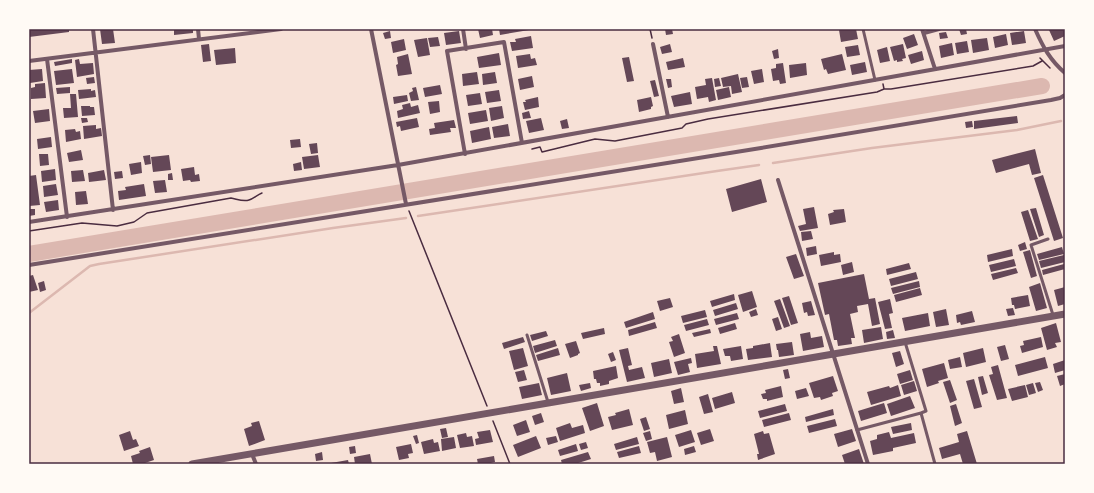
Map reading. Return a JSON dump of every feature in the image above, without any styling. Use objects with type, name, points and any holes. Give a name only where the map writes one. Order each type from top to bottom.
[{"type":"street","points":[[93,29],[113,210]]},
{"type":"street","points":[[198,29],[199,39]]},
{"type":"street","points":[[29,61],[281,29]]},
{"type":"street","points":[[371,29],[406,204]]},
{"type":"street","points":[[463,29],[466,49]]},
{"type":"street","points":[[935,69],[923,31],[939,29]]},
{"type":"street","points":[[1035,29],[1045,50],[1056,65],[1065,73]]},
{"type":"street","points":[[465,154],[447,52],[504,42],[522,143]]},
{"type":"street","points":[[653,44],[668,117]]},
{"type":"street","points":[[29,222],[465,154],[1065,46]]},
{"type":"street","points":[[47,59],[67,217]]},
{"type":"street","points":[[29,265],[753,149],[1051,100],[1065,95]]},
{"type":"street","points":[[778,180],[868,464]]},
{"type":"street","points":[[192,464],[404,427],[549,404],[1065,314]]},
{"type":"street","points":[[252,454],[256,464]]},
{"type":"lane","points":[[863,29],[875,80]]},
{"type":"lane","points":[[1048,238],[1031,245],[1054,316]]},
{"type":"lane","points":[[527,335],[549,404]]},
{"type":"lane","points":[[858,430],[926,411],[905,342]]},
{"type":"lane","points":[[921,413],[935,464]]},
{"type":"path","points":[[650,29],[653,44]]},
{"type":"path","points":[[532,148],[540,147],[542,152],[595,140],[615,141],[682,128],[686,124],[708,119],[877,92],[884,89],[1033,66],[1042,61]]},
{"type":"path","points":[[882,78],[884,89]]},
{"type":"path","points":[[29,231],[82,223],[117,226],[134,222],[147,213],[231,198],[242,201],[249,200],[266,192]]},
{"type":"path","points":[[406,204],[510,464]]},
{"type":"building","points":[[29,29],[69,29],[69,32],[29,37]]},
{"type":"building","points":[[100,29],[113,29],[115,43],[102,44]]},
{"type":"building","points":[[174,29],[193,29],[193,33],[174,35]]},
{"type":"building","points":[[478,29],[492,29],[493,35],[480,38]]},
{"type":"building","points":[[499,29],[528,29],[529,30],[500,35]]},
{"type":"building","points":[[665,29],[672,29],[673,34],[666,35]]},
{"type":"building","points":[[856,29],[858,39],[841,42],[839,30]]},
{"type":"building","points":[[959,29],[966,29],[967,34],[961,35]]},
{"type":"building","points":[[1065,29],[1065,36],[1054,41],[1049,30]]},
{"type":"building","points":[[390,31],[391,38],[385,39],[383,33]]},
{"type":"building","points":[[459,31],[461,43],[446,45],[444,33]]},
{"type":"building","points":[[1024,31],[1026,43],[1012,45],[1010,33]]},
{"type":"building","points":[[946,32],[948,38],[940,39],[939,33]]},
{"type":"building","points":[[914,34],[918,45],[907,49],[903,38]]},
{"type":"building","points":[[1006,34],[1008,45],[995,48],[993,37]]},
{"type":"building","points":[[531,36],[533,48],[512,51],[510,42],[516,42],[515,39]]},
{"type":"building","points":[[438,37],[440,46],[430,47],[428,38]]},
{"type":"building","points":[[427,38],[430,55],[418,57],[414,40]]},
{"type":"building","points":[[987,38],[989,50],[973,53],[971,40]]},
{"type":"building","points":[[404,39],[406,50],[393,53],[391,42]]},
{"type":"building","points":[[967,41],[969,52],[957,54],[955,43]]},
{"type":"building","points":[[952,43],[954,55],[941,58],[939,46]]},
{"type":"building","points":[[209,44],[211,61],[203,62],[201,45]]},
{"type":"building","points":[[670,44],[672,52],[662,54],[660,47]]},
{"type":"building","points":[[903,44],[906,58],[902,59],[903,61],[894,61],[890,47]]},
{"type":"building","points":[[858,45],[860,55],[847,57],[845,47]]},
{"type":"building","points":[[887,47],[890,61],[880,63],[877,50]]},
{"type":"building","points":[[235,48],[236,63],[216,65],[214,50]]},
{"type":"building","points":[[778,49],[779,58],[774,59],[772,51]]},
{"type":"building","points":[[922,51],[924,60],[911,64],[908,55]]},
{"type":"building","points":[[499,53],[501,65],[479,68],[477,57]]},
{"type":"building","points":[[408,54],[412,74],[398,76],[396,65],[398,64],[397,57]]},
{"type":"building","points":[[530,54],[531,59],[535,58],[537,65],[518,68],[516,56]]},
{"type":"building","points":[[842,54],[846,70],[828,74],[826,69],[824,70],[821,59]]},
{"type":"building","points":[[629,57],[634,81],[627,82],[622,58]]},
{"type":"building","points":[[683,58],[685,67],[668,70],[666,62]]},
{"type":"building","points":[[72,59],[72,63],[55,66],[54,62]]},
{"type":"building","points":[[79,59],[80,64],[93,63],[94,74],[77,77],[75,60]]},
{"type":"building","points":[[865,62],[867,72],[852,75],[850,65]]},
{"type":"building","points":[[783,63],[786,83],[780,84],[779,80],[773,81],[771,69],[776,68],[776,64]]},
{"type":"building","points":[[806,63],[807,75],[790,78],[789,65]]},
{"type":"building","points":[[42,69],[43,81],[30,83],[29,70]]},
{"type":"building","points":[[72,69],[74,83],[56,85],[54,71]]},
{"type":"building","points":[[762,69],[764,82],[754,84],[751,71]]},
{"type":"building","points":[[477,72],[479,84],[463,86],[462,74]]},
{"type":"building","points":[[495,72],[497,83],[483,85],[482,74]]},
{"type":"building","points":[[738,74],[742,92],[732,94],[731,86],[723,87],[721,78]]},
{"type":"building","points":[[532,76],[534,87],[520,90],[518,79]]},
{"type":"building","points":[[94,77],[95,83],[87,84],[86,78]]},
{"type":"building","points":[[747,77],[749,87],[742,88],[740,78]]},
{"type":"building","points":[[712,78],[716,100],[709,102],[708,97],[697,99],[695,87],[706,85],[705,79]]},
{"type":"building","points":[[719,78],[721,86],[715,87],[714,79]]},
{"type":"building","points":[[666,79],[671,79],[672,87],[668,88]]},
{"type":"building","points":[[655,80],[659,96],[654,97],[650,81]]},
{"type":"building","points":[[45,83],[46,98],[31,99],[31,88],[35,87],[35,84]]},
{"type":"building","points":[[440,85],[442,94],[425,97],[423,88]]},
{"type":"building","points":[[70,87],[70,93],[57,94],[56,88]]},
{"type":"building","points":[[416,87],[419,100],[411,101],[409,93],[413,91],[412,88]]},
{"type":"building","points":[[729,87],[731,97],[718,100],[716,90]]},
{"type":"building","points":[[91,89],[91,91],[95,90],[96,97],[79,99],[78,90]]},
{"type":"building","points":[[499,90],[501,101],[487,103],[485,92]]},
{"type":"building","points":[[690,92],[692,104],[674,107],[671,96]]},
{"type":"building","points":[[480,93],[482,104],[468,106],[466,95]]},
{"type":"building","points":[[70,94],[76,94],[78,117],[64,118],[63,108],[71,108]]},
{"type":"building","points":[[407,95],[408,101],[394,104],[393,97]]},
{"type":"building","points":[[538,97],[539,107],[525,110],[523,102],[526,102],[525,100]]},
{"type":"building","points":[[651,97],[653,106],[651,109],[639,112],[637,100]]},
{"type":"building","points":[[439,101],[440,112],[430,114],[428,102]]},
{"type":"building","points":[[410,103],[411,107],[418,105],[420,113],[398,118],[397,111],[403,109],[402,105]]},
{"type":"building","points":[[81,106],[94,107],[95,115],[82,116]]},
{"type":"building","points":[[502,106],[504,118],[491,121],[489,108]]},
{"type":"building","points":[[49,109],[50,121],[35,123],[33,111]]},
{"type":"building","points":[[486,110],[488,121],[470,124],[468,113]]},
{"type":"building","points":[[529,111],[531,118],[523,119],[522,113]]},
{"type":"building","points":[[1017,116],[1018,123],[974,129],[974,121]]},
{"type":"building","points":[[81,118],[87,118],[88,122],[82,123]]},
{"type":"building","points":[[417,118],[419,127],[401,131],[400,126],[397,127],[396,122]]},
{"type":"building","points":[[541,118],[544,130],[529,133],[526,121]]},
{"type":"building","points":[[567,119],[569,128],[562,129],[560,121]]},
{"type":"building","points":[[454,120],[456,128],[450,128],[451,132],[430,135],[429,129],[435,128],[434,123]]},
{"type":"building","points":[[972,121],[973,127],[966,128],[965,122]]},
{"type":"building","points":[[508,124],[510,136],[494,138],[492,127]]},
{"type":"building","points":[[96,125],[96,129],[101,128],[102,136],[84,139],[83,126]]},
{"type":"building","points":[[489,127],[491,139],[472,143],[470,131]]},
{"type":"building","points":[[75,129],[76,132],[80,131],[81,139],[66,142],[65,130]]},
{"type":"building","points":[[51,137],[52,147],[38,149],[37,139]]},
{"type":"building","points":[[300,139],[301,147],[291,148],[290,140]]},
{"type":"building","points":[[317,143],[318,153],[311,154],[309,144]]},
{"type":"building","points":[[1035,149],[1041,173],[1032,175],[1029,164],[996,173],[992,160]]},
{"type":"building","points":[[81,150],[83,160],[69,162],[67,153]]},
{"type":"building","points":[[39,154],[48,154],[49,165],[40,166]]},
{"type":"building","points":[[150,155],[151,164],[145,165],[143,156]]},
{"type":"building","points":[[169,155],[171,170],[153,172],[151,157]]},
{"type":"building","points":[[318,155],[320,167],[304,169],[302,157]]},
{"type":"building","points":[[141,162],[142,173],[131,175],[129,164]]},
{"type":"building","points":[[301,162],[302,170],[294,171],[293,164]]},
{"type":"building","points":[[194,167],[195,175],[199,174],[200,181],[183,181],[181,169]]},
{"type":"building","points":[[55,169],[56,180],[42,182],[41,171]]},
{"type":"building","points":[[83,170],[85,181],[72,182],[71,171]]},
{"type":"building","points":[[104,170],[106,180],[89,182],[88,173]]},
{"type":"building","points":[[122,171],[123,178],[115,179],[114,172]]},
{"type":"building","points":[[172,173],[173,180],[168,180],[168,174]]},
{"type":"building","points":[[36,175],[40,205],[29,206],[29,176]]},
{"type":"building","points":[[1043,175],[1063,238],[1054,241],[1034,178]]},
{"type":"building","points":[[761,179],[767,202],[732,212],[726,189]]},
{"type":"building","points":[[165,180],[167,192],[155,193],[153,181]]},
{"type":"building","points":[[56,184],[58,195],[44,197],[43,186]]},
{"type":"building","points":[[144,184],[146,196],[119,200],[118,191],[126,190],[125,187]]},
{"type":"building","points":[[86,191],[88,204],[76,205],[75,192]]},
{"type":"building","points":[[58,200],[59,210],[46,212],[44,202]]},
{"type":"building","points":[[814,207],[818,228],[800,231],[798,226],[806,224],[803,209]]},
{"type":"building","points":[[1036,208],[1044,235],[1039,237],[1030,209]]},
{"type":"building","points":[[29,209],[35,209],[35,215],[29,216]]},
{"type":"building","points":[[844,209],[846,222],[830,225],[828,214],[834,212],[833,210]]},
{"type":"building","points":[[1028,210],[1038,239],[1030,241],[1021,212]]},
{"type":"building","points":[[811,231],[813,239],[802,241],[801,232]]},
{"type":"building","points":[[1025,242],[1027,249],[1020,251],[1018,245]]},
{"type":"building","points":[[816,246],[817,254],[807,256],[806,248]]},
{"type":"building","points":[[1062,247],[1064,254],[1039,260],[1037,254]]},
{"type":"building","points":[[1012,249],[1013,256],[988,262],[987,255]]},
{"type":"building","points":[[1030,250],[1037,276],[1031,278],[1023,252]]},
{"type":"building","points":[[834,252],[834,255],[840,254],[841,262],[821,266],[819,255]]},
{"type":"building","points":[[796,254],[804,276],[794,279],[786,257]]},
{"type":"building","points":[[1064,255],[1065,262],[1041,268],[1039,261]]},
{"type":"building","points":[[1014,259],[1016,266],[991,272],[989,265]]},
{"type":"building","points":[[852,262],[854,272],[843,275],[841,265]]},
{"type":"building","points":[[909,263],[911,269],[887,275],[886,269]]},
{"type":"building","points":[[1064,264],[1065,269],[1043,275],[1042,270]]},
{"type":"building","points":[[1016,268],[1018,273],[993,280],[991,274]]},
{"type":"building","points":[[916,272],[918,279],[891,286],[889,279]]},
{"type":"building","points":[[864,274],[869,299],[875,298],[880,324],[872,326],[868,304],[857,306],[858,312],[850,314],[855,338],[851,338],[852,344],[838,346],[837,340],[834,340],[829,314],[825,315],[818,283]]},
{"type":"building","points":[[33,275],[38,290],[29,292],[29,276]]},
{"type":"building","points":[[44,281],[46,290],[40,292],[38,283]]},
{"type":"building","points":[[919,281],[920,287],[893,294],[891,288]]},
{"type":"building","points":[[1040,283],[1047,308],[1036,311],[1029,287]]},
{"type":"building","points":[[1065,287],[1065,304],[1058,306],[1054,290]]},
{"type":"building","points":[[920,288],[922,295],[896,302],[894,295]]},
{"type":"building","points":[[752,291],[757,307],[743,312],[738,295]]},
{"type":"building","points":[[734,294],[735,300],[712,307],[710,301]]},
{"type":"building","points":[[1028,295],[1030,306],[1015,309],[1014,305],[1012,305],[1011,298]]},
{"type":"building","points":[[789,296],[798,323],[791,325],[782,298]]},
{"type":"building","points":[[670,298],[673,307],[660,311],[657,301]]},
{"type":"building","points":[[780,299],[790,326],[784,328],[774,301]]},
{"type":"building","points":[[890,299],[893,313],[889,314],[892,328],[885,329],[878,302]]},
{"type":"building","points":[[811,301],[815,315],[808,316],[807,312],[804,313],[802,303]]},
{"type":"building","points":[[736,303],[738,309],[715,316],[713,310]]},
{"type":"building","points":[[1013,308],[1015,315],[1008,316],[1006,309]]},
{"type":"building","points":[[756,309],[758,315],[751,317],[749,312]]},
{"type":"building","points":[[946,309],[949,325],[936,327],[933,312]]},
{"type":"building","points":[[705,310],[707,317],[683,323],[681,316]]},
{"type":"building","points":[[972,311],[975,322],[961,325],[960,322],[957,323],[956,315]]},
{"type":"building","points":[[653,312],[655,319],[626,328],[624,322]]},
{"type":"building","points":[[737,313],[739,319],[716,325],[714,319]]},
{"type":"building","points":[[928,313],[930,326],[905,331],[902,318]]},
{"type":"building","points":[[778,317],[782,329],[776,331],[772,319]]},
{"type":"building","points":[[707,319],[709,325],[686,331],[684,325]]},
{"type":"building","points":[[655,322],[657,328],[629,336],[628,330]]},
{"type":"building","points":[[735,323],[737,329],[720,334],[718,328]]},
{"type":"building","points":[[1056,323],[1061,342],[1055,343],[1057,347],[1047,350],[1041,328]]},
{"type":"building","points":[[881,327],[883,339],[864,343],[862,330]]},
{"type":"building","points":[[604,328],[605,334],[583,339],[581,333]]},
{"type":"building","points":[[710,329],[711,333],[694,337],[692,333]]},
{"type":"building","points":[[893,330],[895,338],[887,339],[886,332]]},
{"type":"building","points":[[546,331],[548,336],[532,341],[530,335]]},
{"type":"building","points":[[810,332],[811,338],[822,336],[824,347],[803,351],[800,334]]},
{"type":"building","points":[[679,334],[685,353],[674,357],[669,342],[673,341],[671,337]]},
{"type":"building","points":[[523,337],[525,342],[504,349],[502,343]]},
{"type":"building","points":[[1041,337],[1043,347],[1022,353],[1020,346],[1024,345],[1023,341]]},
{"type":"building","points":[[555,340],[557,346],[535,353],[533,346]]},
{"type":"building","points":[[576,341],[580,353],[570,358],[565,344]]},
{"type":"building","points":[[792,342],[794,355],[779,357],[776,344]]},
{"type":"building","points":[[770,343],[772,357],[748,360],[746,349],[753,348],[753,346]]},
{"type":"building","points":[[1005,345],[1009,359],[1001,361],[997,347]]},
{"type":"building","points":[[713,346],[717,346],[721,364],[697,368],[695,354],[714,351]]},
{"type":"building","points":[[741,346],[743,359],[731,361],[730,356],[725,356],[723,349]]},
{"type":"building","points":[[523,348],[528,366],[514,370],[509,351]]},
{"type":"building","points":[[558,348],[560,355],[538,361],[536,355]]},
{"type":"building","points":[[628,348],[632,365],[628,366],[629,370],[642,367],[645,378],[627,382],[619,350]]},
{"type":"building","points":[[983,348],[986,362],[966,367],[963,353]]},
{"type":"building","points":[[900,351],[904,364],[896,367],[892,353]]},
{"type":"building","points":[[613,352],[616,360],[611,362],[608,354]]},
{"type":"building","points":[[960,357],[962,367],[950,369],[948,360]]},
{"type":"building","points":[[1045,357],[1048,368],[1018,376],[1015,365]]},
{"type":"building","points":[[691,358],[692,363],[688,364],[690,372],[678,375],[674,362]]},
{"type":"building","points":[[669,359],[672,373],[654,377],[651,363]]},
{"type":"building","points":[[1065,360],[1065,370],[1055,373],[1053,364]]},
{"type":"building","points":[[944,363],[948,378],[927,387],[922,369]]},
{"type":"building","points":[[998,365],[1007,398],[997,400],[989,375],[993,374],[991,367]]},
{"type":"building","points":[[616,366],[618,378],[609,381],[609,384],[600,386],[600,383],[597,383],[596,379],[594,379],[593,371]]},
{"type":"building","points":[[788,369],[790,378],[785,379],[783,370]]},
{"type":"building","points":[[524,370],[527,380],[518,382],[515,372]]},
{"type":"building","points":[[910,370],[913,380],[900,384],[897,374]]},
{"type":"building","points":[[567,373],[571,391],[551,395],[547,378]]},
{"type":"building","points":[[1065,374],[1065,384],[1060,386],[1057,376]]},
{"type":"building","points":[[833,376],[838,391],[832,393],[833,396],[821,400],[820,397],[814,398],[809,383]]},
{"type":"building","points":[[983,376],[988,393],[982,395],[978,377]]},
{"type":"building","points":[[974,379],[982,407],[974,409],[966,381]]},
{"type":"building","points":[[950,380],[957,400],[950,403],[943,382]]},
{"type":"building","points":[[914,381],[917,391],[904,395],[901,385]]},
{"type":"building","points":[[1040,382],[1043,390],[1038,392],[1035,383]]},
{"type":"building","points":[[539,383],[542,395],[522,399],[519,387]]},
{"type":"building","points":[[590,383],[591,388],[581,391],[579,385]]},
{"type":"building","points":[[1033,383],[1036,393],[1029,395],[1026,385]]},
{"type":"building","points":[[898,385],[901,396],[871,405],[867,392]]},
{"type":"building","points":[[1025,385],[1028,397],[1012,401],[1008,389]]},
{"type":"building","points":[[781,386],[783,397],[767,401],[767,399],[763,399],[761,394],[766,393],[765,390]]},
{"type":"building","points":[[681,388],[684,402],[674,404],[671,391]]},
{"type":"building","points":[[806,388],[809,396],[797,399],[795,391]]},
{"type":"building","points":[[732,392],[735,403],[715,409],[712,398]]},
{"type":"building","points":[[708,394],[713,412],[704,414],[699,397]]},
{"type":"building","points":[[910,396],[915,408],[891,416],[887,404]]},
{"type":"building","points":[[597,403],[604,426],[590,431],[582,408]]},
{"type":"building","points":[[884,403],[887,413],[861,421],[858,411]]},
{"type":"building","points":[[785,404],[787,411],[760,418],[758,411]]},
{"type":"building","points":[[956,404],[962,423],[955,426],[950,406]]},
{"type":"building","points":[[629,409],[633,425],[612,430],[608,417],[616,415],[615,413]]},
{"type":"building","points":[[833,409],[834,415],[806,422],[805,417]]},
{"type":"building","points":[[685,410],[688,424],[669,429],[666,415]]},
{"type":"building","points":[[541,413],[544,422],[535,425],[532,416]]},
{"type":"building","points":[[789,413],[791,420],[764,427],[762,420]]},
{"type":"building","points":[[646,417],[650,429],[644,431],[640,419]]},
{"type":"building","points":[[835,419],[837,426],[809,433],[807,426]]},
{"type":"building","points":[[526,420],[530,432],[517,436],[513,425]]},
{"type":"building","points":[[259,421],[265,440],[249,446],[244,429],[252,426],[251,423]]},
{"type":"building","points":[[570,423],[572,428],[583,425],[585,433],[560,441],[556,428]]},
{"type":"building","points":[[911,423],[912,430],[893,434],[891,427]]},
{"type":"building","points":[[446,428],[448,437],[442,438],[440,429]]},
{"type":"building","points":[[710,429],[714,441],[701,445],[697,433]]},
{"type":"building","points":[[852,429],[856,441],[838,447],[834,434]]},
{"type":"building","points":[[490,430],[493,442],[476,445],[475,439],[479,438],[477,432]]},
{"type":"building","points":[[691,430],[695,442],[679,447],[675,435]]},
{"type":"building","points":[[130,431],[133,440],[136,439],[139,446],[124,451],[119,435]]},
{"type":"building","points":[[650,431],[652,439],[646,441],[643,433]]},
{"type":"building","points":[[763,431],[764,434],[769,433],[775,454],[758,460],[757,454],[759,454],[754,434]]},
{"type":"building","points":[[967,431],[977,464],[963,464],[960,454],[942,459],[939,448],[959,442],[957,434]]},
{"type":"building","points":[[889,432],[891,438],[914,433],[916,443],[893,448],[893,451],[873,455],[870,441],[877,439],[877,435]]},
{"type":"building","points":[[466,433],[467,437],[472,436],[474,446],[460,448],[457,435]]},
{"type":"building","points":[[417,435],[419,443],[416,444],[413,436]]},
{"type":"building","points":[[536,436],[541,448],[518,457],[513,445]]},
{"type":"building","points":[[556,436],[558,442],[548,445],[546,438]]},
{"type":"building","points":[[454,437],[456,448],[442,451],[441,439]]},
{"type":"building","points":[[637,437],[639,444],[616,450],[614,444]]},
{"type":"building","points":[[667,437],[672,457],[657,461],[655,452],[650,453],[647,442]]},
{"type":"building","points":[[433,439],[434,443],[438,442],[440,451],[424,454],[421,442]]},
{"type":"building","points":[[586,442],[588,448],[581,450],[579,444]]},
{"type":"building","points":[[411,444],[413,453],[408,454],[409,458],[399,460],[396,447]]},
{"type":"building","points":[[576,444],[578,451],[560,456],[558,450]]},
{"type":"building","points":[[355,446],[356,453],[350,454],[349,447]]},
{"type":"building","points":[[639,446],[641,453],[619,458],[617,452]]},
{"type":"building","points":[[694,446],[696,452],[685,455],[684,449]]},
{"type":"building","points":[[150,447],[154,460],[142,464],[133,464],[131,456]]},
{"type":"building","points":[[859,449],[864,464],[845,464],[842,455]]},
{"type":"building","points":[[322,452],[323,460],[316,461],[315,454]]},
{"type":"building","points":[[588,452],[591,459],[575,464],[562,464],[561,460]]},
{"type":"building","points":[[370,454],[372,464],[355,464],[354,457]]},
{"type":"building","points":[[494,456],[495,462],[478,464],[477,459]]},
{"type":"building","points":[[348,460],[349,464],[331,464],[331,463]]},
{"type":"waterway","points":[[29,254],[1042,86]]},
{"type":"waterway","points":[[773,163],[872,148],[1017,130],[1061,121]]},
{"type":"waterway","points":[[418,216],[759,165]]},
{"type":"waterway","points":[[29,313],[90,266],[406,218]]}]
